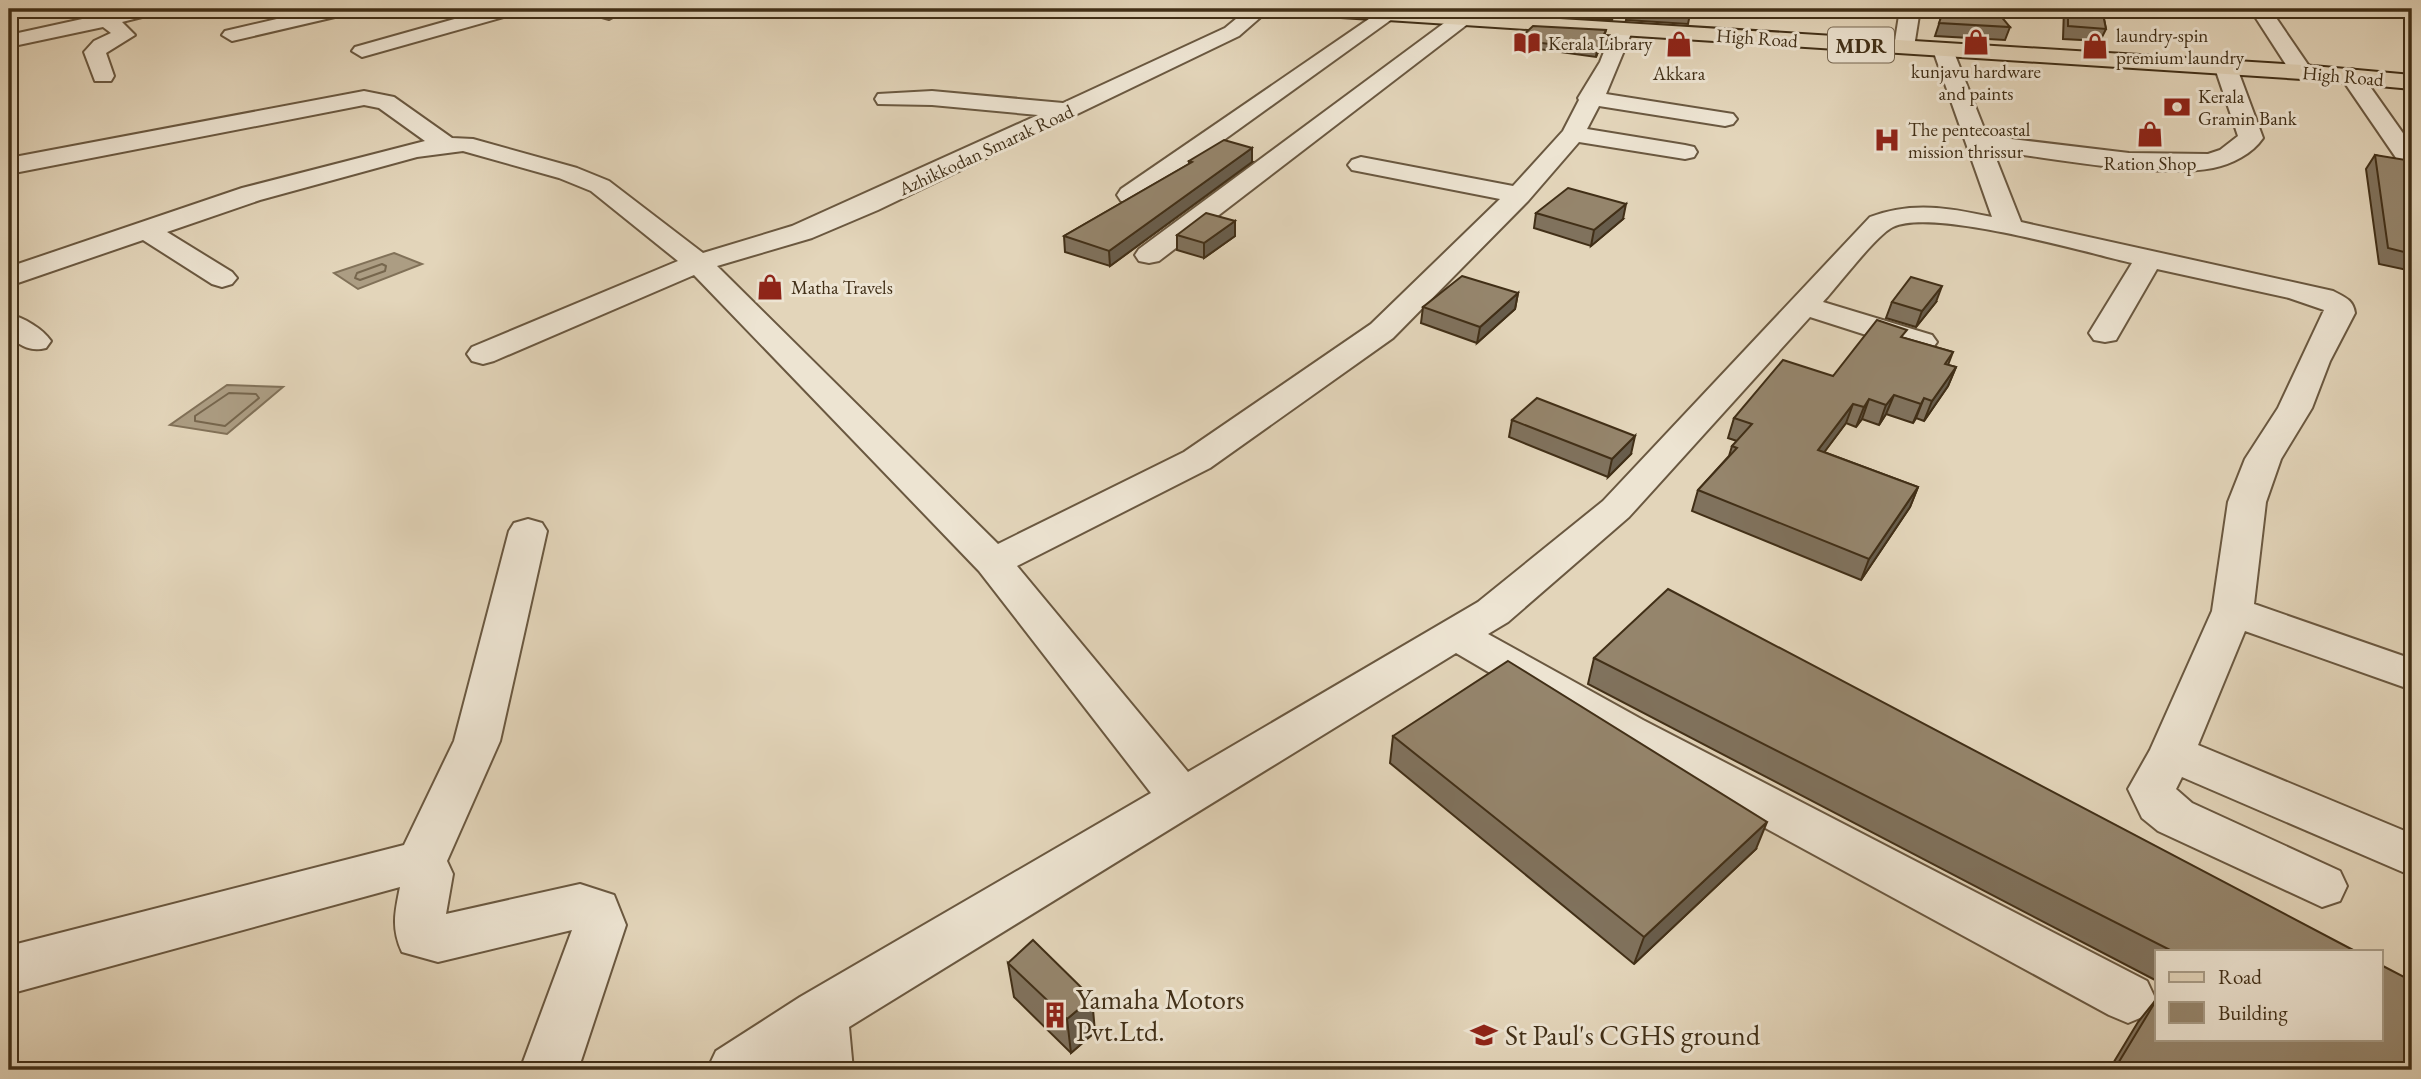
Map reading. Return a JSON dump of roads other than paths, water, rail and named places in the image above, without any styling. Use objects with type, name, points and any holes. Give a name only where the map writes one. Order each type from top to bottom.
[{"type":"main road","name":"High Road","points":[[1310,9],[2302,72],[2412,82]]},
{"type":"street","points":[[9,41],[151,9]]},
{"type":"street","points":[[232,35],[345,9]]},
{"type":"street","points":[[362,51],[511,9]]},
{"type":"street","name":"Azhikkodan Smarak Road","points":[[483,354],[698,263],[802,232],[836,218],[1069,111],[1232,32],[1260,9]]},
{"type":"street","points":[[1904,47],[1910,9]]},
{"type":"street","points":[[2260,9],[2302,72]]},
{"type":"street","points":[[1129,195],[1389,14]]},
{"type":"street","points":[[1149,255],[1462,19]]},
{"type":"street","points":[[9,61],[101,45],[125,35],[107,20]]},
{"type":"street","points":[[993,562],[1198,460],[1382,331],[1519,195],[1573,134],[1611,62],[1623,29]]},
{"type":"street","points":[[101,45],[95,52],[103,76]]},
{"type":"street","points":[[1943,50],[2010,228]]},
{"type":"street","points":[[1978,142],[2129,160],[2210,161],[2229,155],[2251,138],[2226,68]]},
{"type":"street","points":[[2351,76],[2412,163]]},
{"type":"street","points":[[9,166],[364,98],[386,102],[446,145]]},
{"type":"street","points":[[886,99],[932,98],[1069,111]]},
{"type":"street","points":[[1590,98],[1725,119]]},
{"type":"street","points":[[1573,134],[1685,152]]},
{"type":"street","points":[[9,277],[251,194],[446,145],[464,144],[568,173],[600,186],[698,263],[993,562],[1181,797]]},
{"type":"street","points":[[1360,165],[1519,195]]},
{"type":"street","points":[[736,1070],[820,1015],[1493,612],[1616,509],[1880,223],[1894,216],[1916,213],[2010,228],[2290,289],[2322,297],[2339,306],[2340,313],[2314,361],[2295,408],[2263,459],[2247,502],[2233,611],[2172,753],[2152,789],[2159,805],[2175,817],[2322,886]]},
{"type":"street","points":[[144,229],[222,278]]},
{"type":"street","points":[[2105,333],[2148,260]]},
{"type":"street","points":[[1804,306],[1921,342]]},
{"type":"street","points":[[9,323],[35,341]]},
{"type":"street","points":[[421,864],[477,741],[528,531]]},
{"type":"street","points":[[2233,611],[2412,674]]},
{"type":"street","points":[[1457,635],[1627,732],[2128,998]]},
{"type":"street","points":[[2172,753],[2412,856]]},
{"type":"street","points":[[9,970],[401,866],[421,864]]},
{"type":"street","points":[[421,864],[428,874],[419,922],[421,936],[438,939],[580,906],[596,911],[600,925],[549,1070]]},
{"type":"street","points":[[820,1015],[824,1070]]},
{"type":"water","points":[[394,253],[422,264],[358,289],[334,273]]},
{"type":"water","points":[[227,385],[283,387],[227,434],[170,425]]},
{"type":"place","name":"kunjavu hardware and paints","points":[[1976,42]]},
{"type":"place","name":"Kerala Library","points":[[1527,43]]},
{"type":"place","name":"Akkara","points":[[1679,44]]},
{"type":"place","name":"laundry-spin premium laundry","points":[[2095,46]]},
{"type":"place","name":"Kerala Gramin Bank","points":[[2177,107]]},
{"type":"place","name":"Ration Shop","points":[[2150,134]]},
{"type":"place","name":"The pentecoastal mission thrissur","points":[[1887,140]]},
{"type":"place","name":"Matha Travels","points":[[770,287]]},
{"type":"place","name":"Yamaha Motors Pvt.Ltd.","points":[[1055,1015]]},
{"type":"place","name":"St Paul's CGHS ground","points":[[1484,1035]]}]
